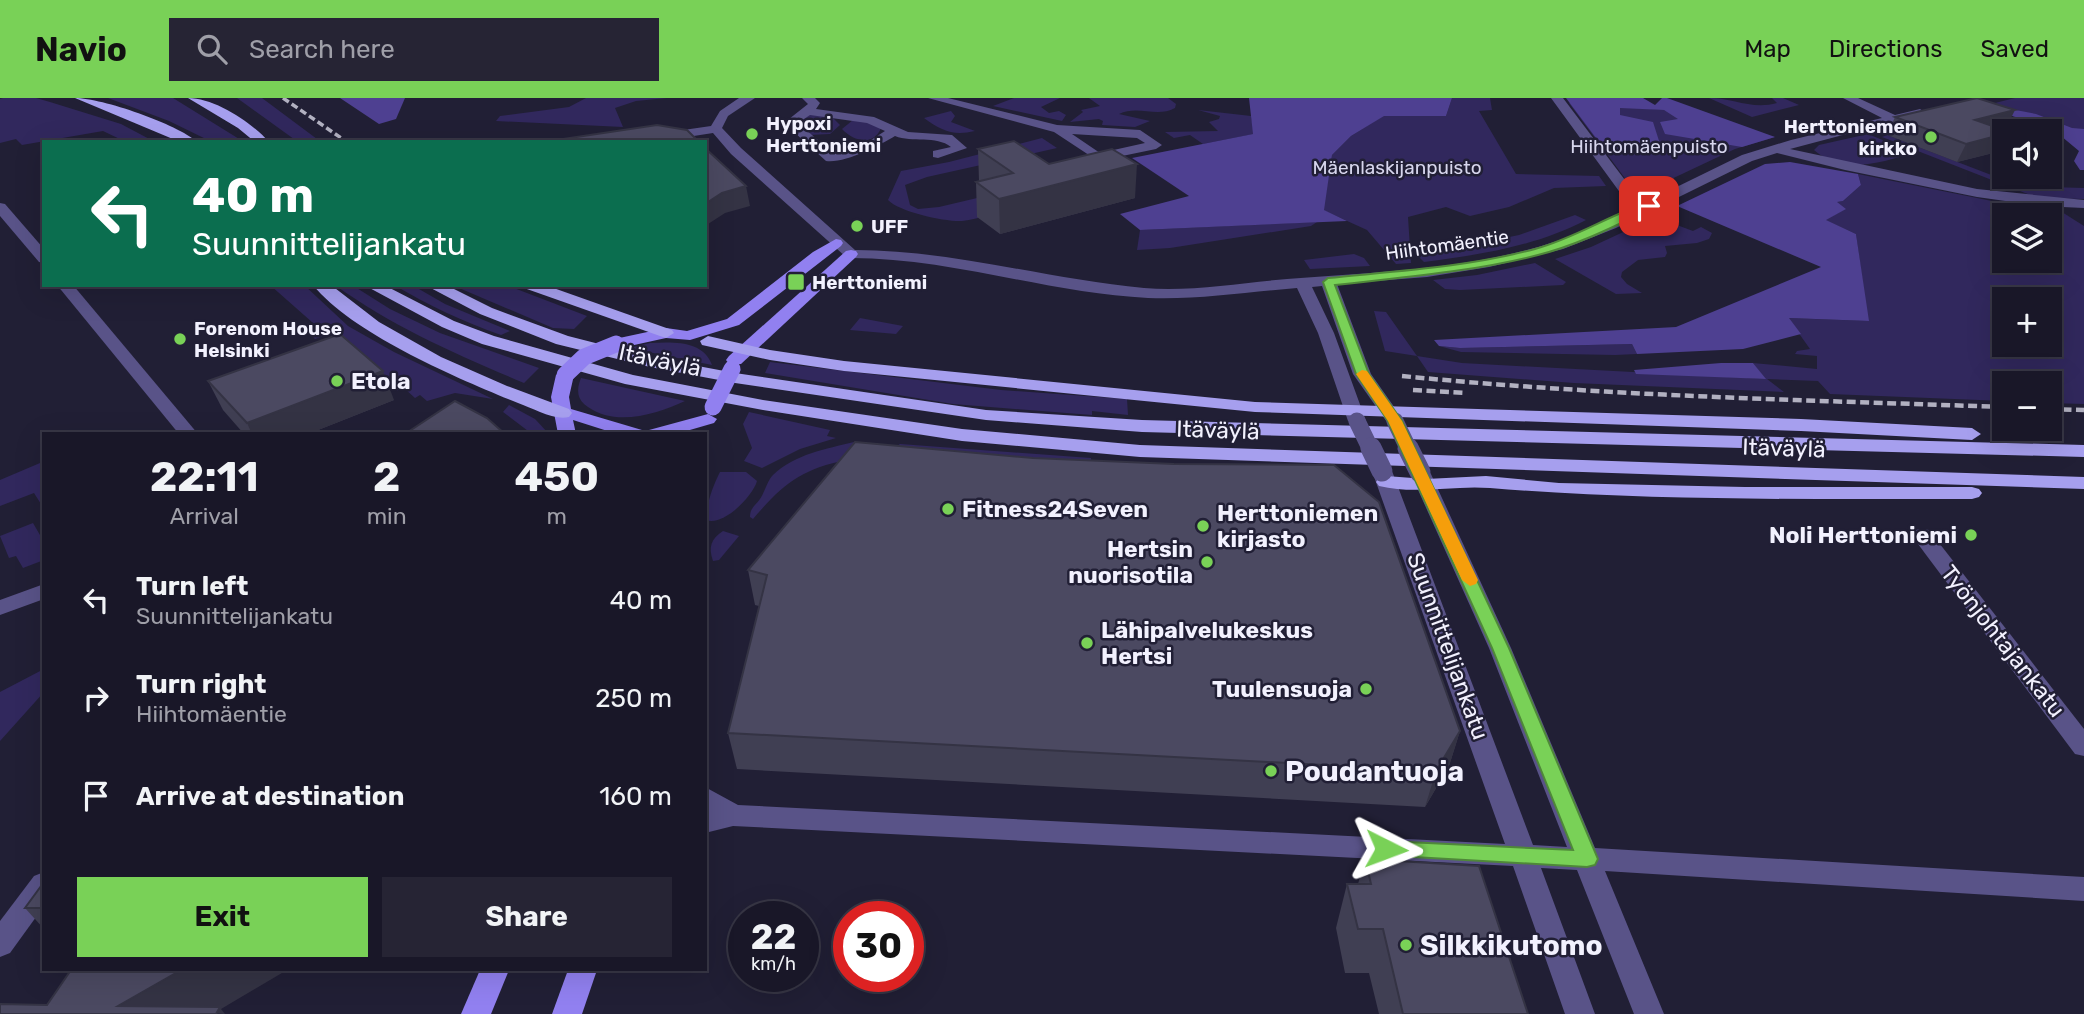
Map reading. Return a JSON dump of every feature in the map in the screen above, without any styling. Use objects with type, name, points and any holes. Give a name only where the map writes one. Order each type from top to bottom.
[{"type":"highway","points":[[81,98],[188,140]]},
{"type":"highway","points":[[194,98],[242,125]]},
{"type":"highway","points":[[209,98],[261,140]]},
{"type":"highway","points":[[323,287],[367,323],[404,343],[452,367],[563,413]]},
{"type":"highway","name":"Itäväylä","points":[[376,287],[438,320],[488,340],[631,380],[885,425],[962,435],[1140,451],[2084,483]]},
{"type":"highway","name":"Itäväylä","points":[[437,287],[486,311],[562,340],[650,362],[735,379],[986,415],[1142,426],[2084,451]]},
{"type":"highway","points":[[534,287],[666,333]]},
{"type":"highway","points":[[708,341],[738,360],[844,366],[1355,415],[1801,425],[2084,440]]},
{"type":"highway","points":[[1384,476],[1559,489],[1745,493],[2084,494]]},
{"type":"main road","points":[[690,335],[733,322],[836,243]]},
{"type":"main road","points":[[663,432],[708,420],[738,360],[850,254]]},
{"type":"main road","points":[[567,432],[560,388],[565,375],[584,357],[616,344],[666,333],[690,335],[708,341]]},
{"type":"main road","points":[[563,413],[583,416],[629,432]]},
{"type":"main road","points":[[476,1014],[494,971]]},
{"type":"main road","points":[[567,1014],[582,971]]},
{"type":"street","points":[[716,129],[725,112],[749,98]]},
{"type":"street","points":[[934,98],[1057,129],[1140,134],[1156,145],[1098,157],[1057,129]]},
{"type":"street","points":[[1557,98],[1629,195],[1647,207]]},
{"type":"street","points":[[1849,98],[1893,119]]},
{"type":"street","points":[[893,131],[875,143],[831,158],[790,123],[808,104],[870,120],[906,136],[948,138],[961,148],[937,154],[944,159]]},
{"type":"street","name":"Hiihtomäentie","points":[[850,254],[894,254],[1122,291],[1195,292],[1451,269],[1536,252],[1576,240],[1747,158],[1775,148],[1934,110]]},
{"type":"street","points":[[642,140],[716,129]]},
{"type":"street","points":[[716,129],[736,151],[850,254]]},
{"type":"street","points":[[1775,148],[1831,164],[1988,195],[2027,201],[2084,204]]},
{"type":"street","points":[[0,207],[42,257]]},
{"type":"street","name":"Hiihtomäentie","points":[[836,243],[871,245],[894,254]]},
{"type":"street","name":"Suunnittelijankatu","points":[[1328,282],[1362,374],[1391,416],[1423,479],[1500,648],[1649,1014]]},
{"type":"street","name":"Suunnittelijankatu","points":[[1303,284],[1326,333],[1355,415],[1384,476],[1580,1014]]},
{"type":"street","points":[[67,287],[187,432]]},
{"type":"street","name":"Työnjohtajankatu","points":[[1922,536],[2084,747]]},
{"type":"street","points":[[0,608],[42,592]]},
{"type":"street","points":[[707,798],[733,815]]},
{"type":"street","points":[[707,822],[733,815],[798,818],[1587,859],[2084,889]]},
{"type":"street","points":[[0,944],[42,887]]},
{"type":"green space","points":[[36,98],[121,124],[151,140],[122,140],[103,131],[22,145],[16,139],[0,143],[0,99]]},
{"type":"green space","points":[[108,98],[173,98],[241,140],[208,140],[169,121]]},
{"type":"green space","points":[[237,98],[262,98],[318,140],[295,140]]},
{"type":"green space","points":[[340,98],[405,98],[396,119],[379,124]]},
{"type":"green space","points":[[586,98],[667,98],[636,101],[615,108],[623,127],[496,121],[500,116],[569,107]]},
{"type":"green space","points":[[1014,98],[1060,98],[1041,107],[1049,113],[1059,111],[1066,115],[1062,121],[993,106]]},
{"type":"green space","points":[[1089,98],[1168,98],[1176,104],[1175,108],[1168,111],[1133,111],[1119,114],[1150,121],[1135,127],[1102,125],[1103,121],[1099,119],[1070,122],[1083,112],[1081,110],[1100,106]]},
{"type":"green space","points":[[1249,98],[1452,98],[1446,116],[1384,116],[1351,136],[1332,155],[1324,210],[1347,221],[1140,230],[1120,214],[1189,196],[1132,158],[1253,134]]},
{"type":"green space","name":"Mäenlaskijanpuisto","points":[[1452,98],[1490,98],[1492,110],[1479,111],[1516,174],[1599,176],[1606,186],[1554,188],[1509,207],[1470,216],[1446,207],[1408,217],[1411,263],[1396,264],[1367,230],[1323,210],[1332,155],[1351,136],[1383,116],[1446,116]]},
{"type":"green space","points":[[1566,98],[1643,98],[1655,105],[1662,98],[1667,98],[1775,137],[1742,147],[1665,134],[1660,122],[1678,119],[1664,110],[1620,108],[1620,115],[1653,122],[1660,144],[1658,147],[1631,151],[1605,150]]},
{"type":"green space","points":[[1709,98],[1768,105],[1777,103],[1772,98],[1783,98],[1799,105],[1752,117]]},
{"type":"green space","points":[[2015,98],[2084,98],[2084,141],[2062,133],[2062,119],[2021,119],[1983,106]]},
{"type":"green space","name":"Hiihtomäenpuisto","points":[[1569,103],[1664,110],[1775,137],[1735,149],[1646,191],[1630,185]]},
{"type":"green space","points":[[1983,106],[2036,114],[2049,119],[2021,119]]},
{"type":"green space","points":[[1198,110],[1251,116],[1254,134],[1203,144],[1190,135],[1174,138],[1165,132],[1218,131],[1209,122],[1219,119],[1220,116]]},
{"type":"green space","points":[[951,111],[955,116],[951,122],[975,131],[948,131],[924,118]]},
{"type":"green space","points":[[808,114],[833,118],[840,125],[830,134],[809,135],[798,125]]},
{"type":"green space","points":[[853,120],[869,122],[881,128],[874,138],[858,139],[842,129]]},
{"type":"green space","points":[[2062,124],[2084,129],[2084,170],[2080,170],[2074,161],[2079,151],[2062,137]]},
{"type":"green space","points":[[1868,134],[1914,153],[1876,163],[1850,165],[1825,158],[1814,150],[1819,145]]},
{"type":"green space","points":[[1887,135],[1992,175],[1992,180],[1882,137]]},
{"type":"green space","points":[[1042,138],[1057,148],[927,177],[905,185],[910,205],[918,209],[939,207],[994,194],[1021,206],[955,221],[912,212],[888,200],[901,171],[949,162]]},
{"type":"green space","points":[[1790,162],[1858,174],[1861,185],[1843,201],[1837,202],[1846,209],[1826,220],[1856,234],[1869,321],[1789,318],[1801,334],[1743,349],[1637,354],[1632,344],[1460,348],[1439,346],[1434,340],[1676,327],[1821,267],[1677,206],[1765,164]]},
{"type":"green space","points":[[1858,174],[2013,203],[1992,203],[1992,273],[2062,273],[2062,212],[2084,226],[2084,404],[2062,403],[2062,371],[1992,371],[1992,401],[1830,394],[1818,381],[1767,379],[1784,392],[1574,383],[1428,372],[1417,356],[1462,363],[1765,379],[1753,363],[1817,369],[1817,356],[1795,354],[1797,351],[1810,349],[1788,318],[1868,321],[1856,234],[1825,220],[1845,209],[1836,202],[1843,201],[1861,185]]},
{"type":"green space","points":[[2084,188],[2084,199],[2038,198],[2015,189]]},
{"type":"green space","points":[[1662,214],[1667,216],[1666,221],[1693,231],[1701,227],[1712,233],[1709,239],[1697,243],[1665,246],[1665,257],[1638,260],[1622,272],[1621,277],[1627,284],[1642,293],[1616,294],[1555,259],[1591,247]]},
{"type":"green space","points":[[1575,215],[1586,220],[1528,243],[1424,262],[1418,256],[1519,235]]},
{"type":"green space","points":[[1317,222],[1311,226],[1170,248],[1137,250],[1140,230]]},
{"type":"green space","points":[[1354,254],[1364,258],[1370,266],[1310,269],[1304,260]]},
{"type":"green space","points":[[1535,263],[1566,282],[1563,285],[1460,290],[1445,289],[1433,280],[1477,275]]},
{"type":"green space","points":[[272,287],[306,287],[348,326],[394,352],[493,399],[455,393],[427,401],[420,395],[415,398],[404,388],[396,391],[329,334],[315,339],[311,335],[321,330]]},
{"type":"green space","points":[[338,287],[355,287],[390,309],[440,333],[539,368],[524,383],[450,351]]},
{"type":"green space","points":[[398,287],[415,287],[445,304],[510,331],[501,335],[433,306]]},
{"type":"green space","points":[[457,287],[511,287],[587,316],[574,329],[553,328]]},
{"type":"green space","points":[[1374,311],[1386,312],[1417,356],[1385,351]]},
{"type":"green space","points":[[860,318],[903,326],[896,334],[850,330]]},
{"type":"green space","points":[[650,343],[686,344],[702,351],[712,365],[629,348]]},
{"type":"green space","points":[[1632,344],[1637,354],[1461,352],[1439,346],[1460,348]]},
{"type":"green space","points":[[770,362],[1001,390],[1127,399],[1128,415],[1092,411],[1092,415],[953,404],[765,373]]},
{"type":"green space","points":[[1753,363],[1766,379],[1636,374],[1634,370]]},
{"type":"green space","points":[[581,378],[685,401],[649,414],[611,416],[599,413],[582,401],[578,391]]},
{"type":"green space","points":[[509,405],[535,419],[547,432],[529,432],[503,412]]},
{"type":"green space","points":[[749,412],[830,430],[827,436],[836,438],[800,449],[762,468],[744,461],[752,448],[743,424]]},
{"type":"green space","points":[[854,442],[895,447],[900,444],[1091,458],[1091,461],[847,460],[805,473],[784,487],[753,519],[750,517],[771,477],[782,468],[811,453]]},
{"type":"green space","points":[[40,463],[42,504],[34,493],[0,506],[0,480]]},
{"type":"green space","points":[[720,472],[746,472],[757,481],[744,502],[729,515],[713,521],[707,520],[707,507]]},
{"type":"green space","points":[[33,523],[42,539],[42,561],[23,568],[16,556],[9,558],[0,536]]},
{"type":"green space","points":[[723,531],[739,536],[719,560],[713,561],[712,544]]},
{"type":"green space","points":[[42,670],[42,694],[0,741],[0,692]]},
{"type":"building","points":[[1977,98],[2015,110],[1975,120],[1992,126],[1992,137],[1966,144],[1895,117]]},
{"type":"building","points":[[657,125],[687,130],[697,140],[556,140]]},
{"type":"building","points":[[1014,141],[1049,164],[1112,149],[1137,164],[999,199],[976,182],[1013,173],[978,149]]},
{"type":"building","points":[[707,150],[746,186],[722,193],[707,203]]},
{"type":"building","points":[[340,334],[383,371],[247,423],[208,381]]},
{"type":"building","points":[[455,401],[487,418],[503,432],[408,432]]},
{"type":"building","name":"Lähipalvelukeskus Hertsi","points":[[855,442],[1033,458],[1174,464],[1334,465],[1379,502],[1460,731],[1436,771],[728,733],[767,575],[748,570]]},
{"type":"building","points":[[1365,859],[1479,866],[1528,1014],[1403,1014],[1383,929],[1358,929],[1347,884],[1371,884]]},
{"type":"building","points":[[42,885],[42,908],[25,908]]},
{"type":"building","points":[[70,971],[179,971],[118,1006],[220,1007],[216,1014],[0,1014],[0,1004],[47,1005]]},
{"type":"railway","points":[[283,98],[344,140]]},
{"type":"railway","points":[[1402,376],[1627,393],[1992,407]]},
{"type":"railway","points":[[1413,390],[1465,393]]},
{"type":"railway","points":[[2062,409],[2084,410]]},
{"type":"slow traffic","points":[[1362,374],[1395,421],[1470,580]]},
{"type":"place","name":"Hypoxi Herttoniemi","points":[[752,134]]},
{"type":"place","name":"Herttoniemen kirkko","points":[[1931,137]]},
{"type":"place","name":"UFF","points":[[857,226]]},
{"type":"place","name":"Herttoniemi","points":[[796,282]]},
{"type":"place","name":"Forenom House Helsinki","points":[[180,339]]},
{"type":"place","name":"Etola","points":[[337,381]]},
{"type":"place","name":"Fitness24Seven","points":[[948,509]]},
{"type":"place","name":"Herttoniemen kirjasto","points":[[1203,526]]},
{"type":"place","name":"Noli Herttoniemi","points":[[1971,535]]},
{"type":"place","name":"Hertsin nuorisotila","points":[[1207,562]]},
{"type":"place","name":"Lähipalvelukeskus Hertsi","points":[[1087,643]]},
{"type":"place","name":"Tuulensuoja","points":[[1366,689]]},
{"type":"place","name":"Poudantuoja","points":[[1271,771]]},
{"type":"place","name":"Silkkikutomo","points":[[1406,945]]},
{"type":"route","points":[[1386,849],[1587,859],[1500,648],[1438,509],[1395,421],[1362,374],[1328,282],[1446,270],[1536,252],[1611,225],[1649,206]]}]
